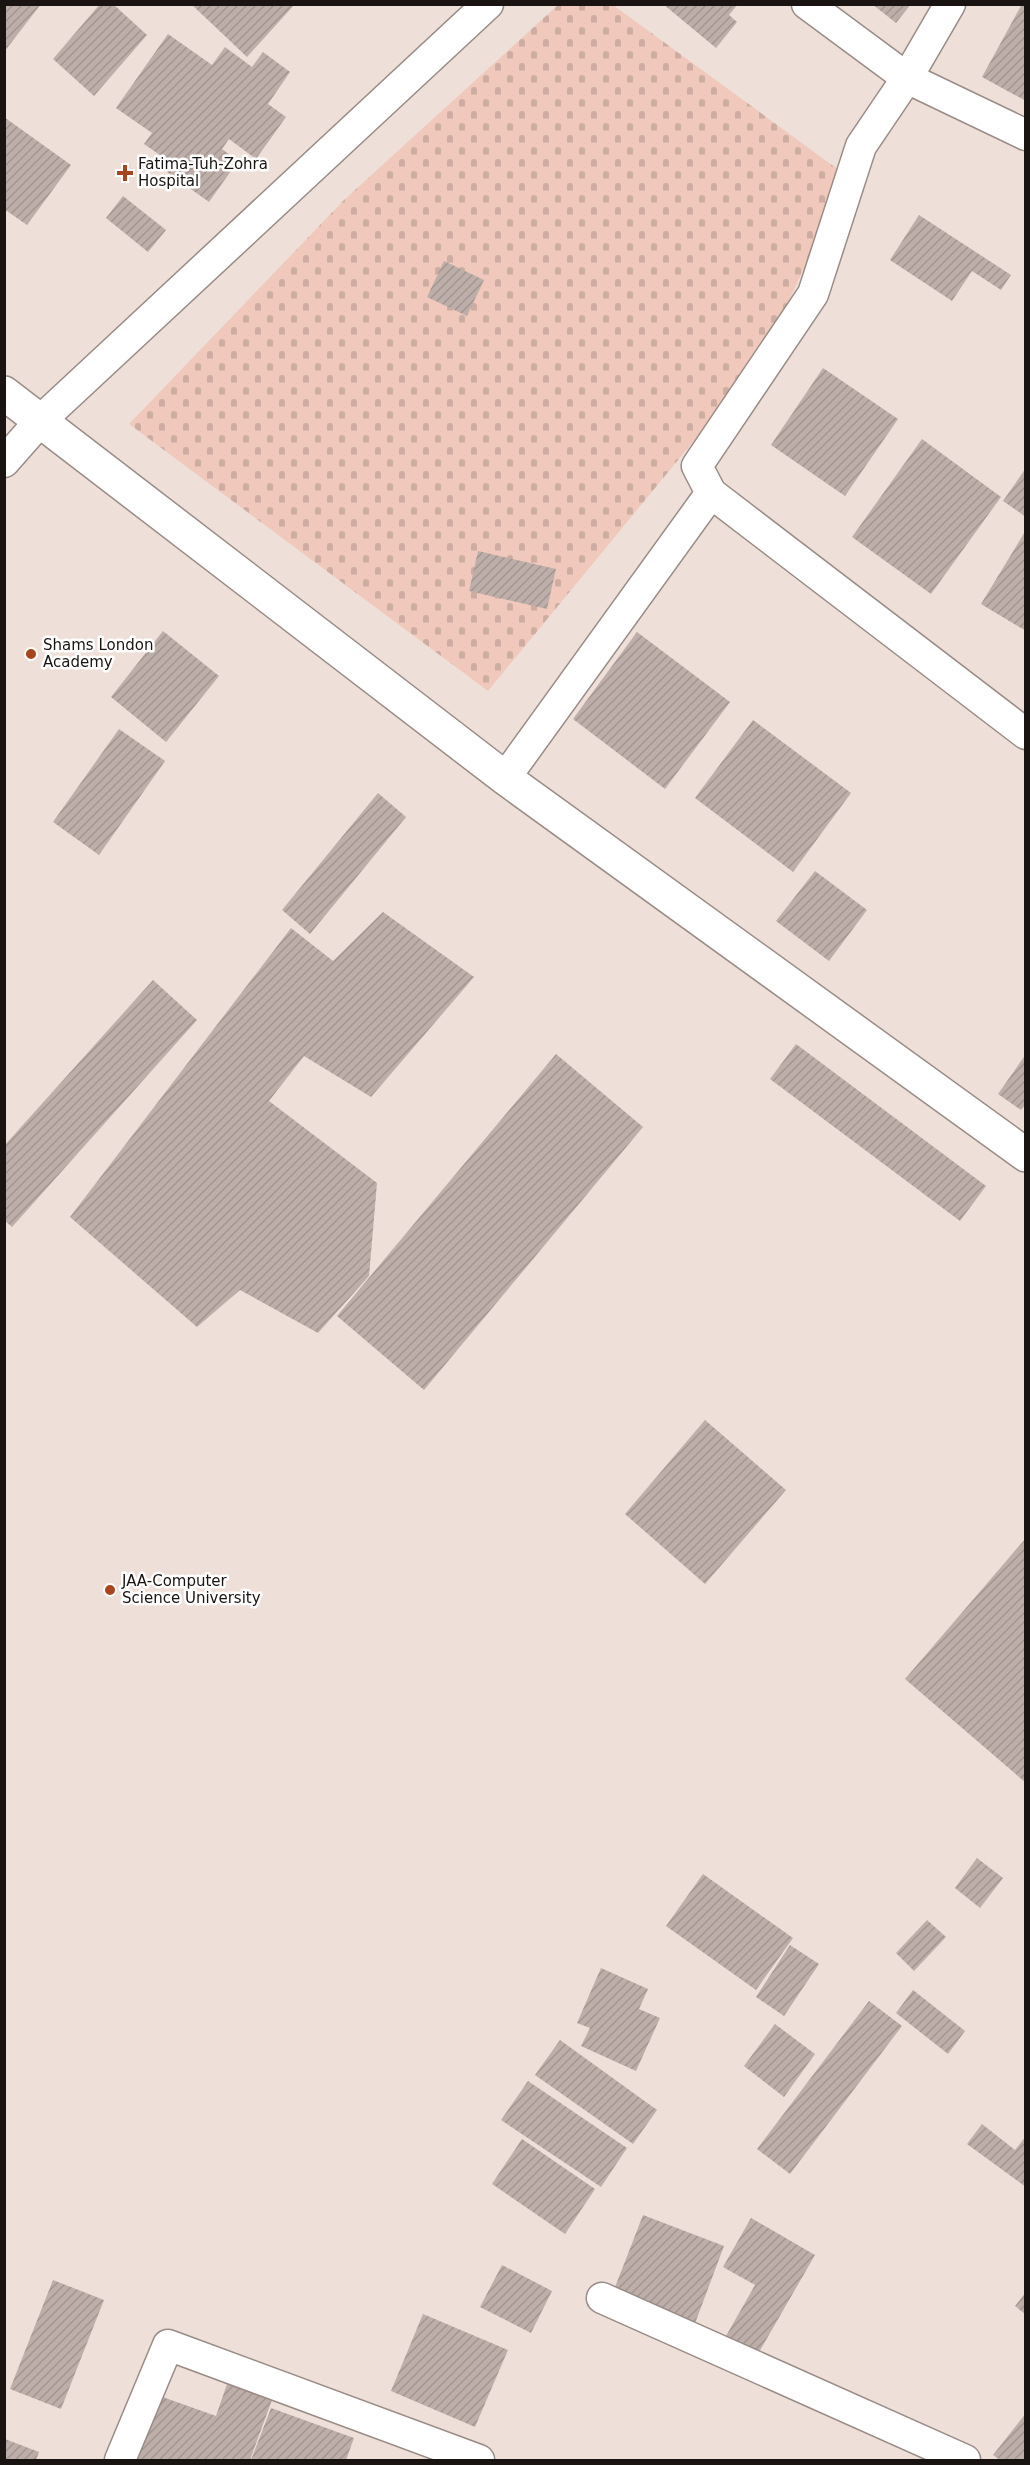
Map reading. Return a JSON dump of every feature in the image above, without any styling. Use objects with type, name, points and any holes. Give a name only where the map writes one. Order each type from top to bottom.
[{"type":"street","points":[[4,462],[41,420],[488,4]]},
{"type":"street","points":[[807,4],[907,78],[1026,135]]},
{"type":"street","points":[[950,4],[907,78],[861,146],[813,294],[697,466],[711,494],[1026,734]]},
{"type":"street","points":[[4,393],[505,778],[1026,1155]]},
{"type":"street","points":[[505,778],[711,494]]},
{"type":"street","points":[[602,2298],[965,2460]]},
{"type":"street","points":[[120,2460],[168,2345],[479,2460]]},
{"type":"green space","points":[[558,5],[613,5],[847,176],[762,358],[488,691],[129,424],[344,200]]},
{"type":"building","points":[[4,4],[41,4],[4,52]]},
{"type":"building","points":[[100,4],[113,4],[147,35],[94,96],[53,59]]},
{"type":"building","points":[[191,4],[295,4],[247,57]]},
{"type":"building","points":[[663,4],[738,4],[729,15],[737,22],[716,48]]},
{"type":"building","points":[[872,4],[911,4],[896,23]]},
{"type":"building","points":[[1022,4],[1026,4],[1026,101],[982,77]]},
{"type":"building","points":[[168,34],[212,65],[225,47],[252,67],[263,52],[290,72],[268,104],[286,117],[256,159],[229,139],[222,149],[238,161],[209,202],[167,172],[173,164],[144,144],[152,133],[116,108]]},
{"type":"building","points":[[4,117],[71,165],[27,225],[4,209]]},
{"type":"building","points":[[123,196],[166,230],[148,252],[106,218]]},
{"type":"building","points":[[919,215],[1011,275],[1001,290],[972,271],[952,301],[890,260]]},
{"type":"building","points":[[444,261],[484,280],[467,316],[427,297]]},
{"type":"building","points":[[823,368],[898,419],[845,496],[771,445]]},
{"type":"building","points":[[922,439],[1001,497],[931,594],[852,537]]},
{"type":"building","points":[[1026,468],[1026,517],[1003,501]]},
{"type":"building","points":[[1026,530],[1026,631],[981,604]]},
{"type":"building","points":[[478,551],[556,569],[547,609],[469,591]]},
{"type":"building","points":[[163,631],[219,676],[166,742],[111,697]]},
{"type":"building","points":[[637,632],[730,702],[665,789],[573,719]]},
{"type":"building","points":[[753,720],[851,793],[793,872],[695,798]]},
{"type":"building","points":[[119,729],[165,761],[99,855],[53,822]]},
{"type":"building","points":[[378,793],[406,817],[310,934],[282,910]]},
{"type":"building","points":[[815,871],[867,910],[829,961],[776,921]]},
{"type":"building","points":[[383,912],[474,977],[371,1097],[304,1056],[269,1101],[377,1183],[369,1276],[318,1333],[240,1290],[197,1327],[70,1217],[291,928],[333,961]]},
{"type":"building","points":[[153,980],[197,1020],[12,1227],[4,1220],[4,1146]]},
{"type":"building","points":[[796,1044],[986,1186],[960,1221],[770,1079]]},
{"type":"building","points":[[556,1054],[643,1127],[424,1390],[337,1316]]},
{"type":"building","points":[[1026,1054],[1026,1104],[1021,1110],[998,1094]]},
{"type":"building","points":[[705,1420],[786,1490],[705,1584],[625,1514]]},
{"type":"building","points":[[1026,1538],[1026,1783],[905,1679]]},
{"type":"building","points":[[977,1858],[1003,1878],[980,1908],[955,1888]]},
{"type":"building","points":[[703,1874],[793,1938],[756,1990],[666,1926]]},
{"type":"building","points":[[927,1920],[946,1937],[914,1971],[896,1953]]},
{"type":"building","points":[[790,1945],[819,1964],[784,2016],[756,1997]]},
{"type":"building","points":[[601,1968],[648,1989],[639,2009],[660,2018],[636,2071],[581,2046],[590,2028],[577,2023]]},
{"type":"building","points":[[913,1990],[965,2031],[948,2054],[896,2013]]},
{"type":"building","points":[[869,2001],[902,2026],[790,2174],[757,2149]]},
{"type":"building","points":[[775,2024],[815,2054],[784,2097],[744,2066]]},
{"type":"building","points":[[560,2040],[657,2110],[633,2144],[535,2075]]},
{"type":"building","points":[[528,2081],[627,2148],[601,2187],[501,2120]]},
{"type":"building","points":[[982,2124],[1015,2150],[1026,2136],[1026,2187],[967,2144]]},
{"type":"building","points":[[522,2139],[595,2189],[565,2234],[492,2184]]},
{"type":"building","points":[[643,2215],[724,2246],[694,2326],[612,2295]]},
{"type":"building","points":[[751,2218],[815,2255],[758,2354],[726,2336],[755,2285],[723,2267]]},
{"type":"building","points":[[502,2265],[552,2291],[531,2333],[480,2307]]},
{"type":"building","points":[[53,2280],[104,2300],[61,2409],[10,2389]]},
{"type":"building","points":[[1026,2292],[1026,2315],[1015,2306]]},
{"type":"building","points":[[423,2314],[508,2350],[475,2427],[391,2391]]},
{"type":"building","points":[[227,2384],[272,2400],[250,2460],[133,2460],[157,2395],[216,2416]]},
{"type":"building","points":[[271,2408],[354,2438],[346,2460],[251,2460]]},
{"type":"building","points":[[1026,2413],[1026,2460],[1000,2460],[993,2455]]},
{"type":"building","points":[[5,2439],[39,2452],[36,2460],[5,2460]]},
{"type":"place","name":"Fatima-Tuh-Zohra Hospital","points":[[125,173]]},
{"type":"place","name":"Shams London Academy","points":[[31,654]]},
{"type":"place","name":"JAA-Computer Science University","points":[[110,1590]]}]
